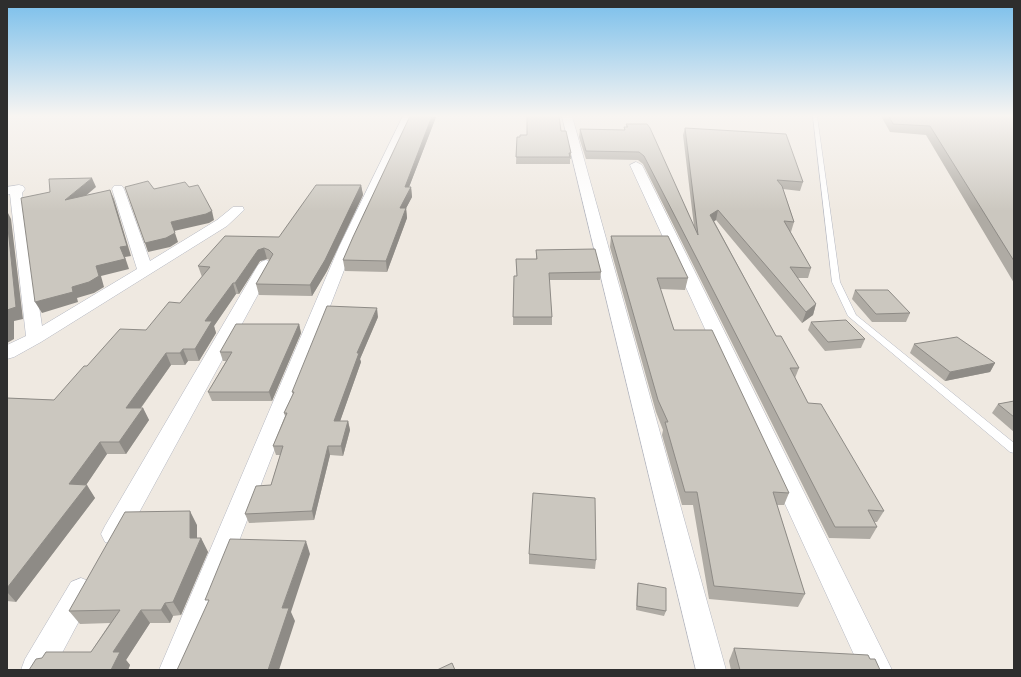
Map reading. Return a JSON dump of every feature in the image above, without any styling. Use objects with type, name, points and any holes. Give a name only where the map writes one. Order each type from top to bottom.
[{"type":"street","points":[[174,670],[346,246],[393,148]]},
{"type":"street","points":[[575,148],[711,670]]},
{"type":"street","points":[[636,165],[877,670]]},
{"type":"street","points":[[7,191],[19,189],[16,192],[36,338]]},
{"type":"street","points":[[118,189],[145,269]]},
{"type":"street","points":[[7,353],[36,338],[222,222],[238,210]]},
{"type":"street","points":[[102,553],[266,265]]},
{"type":"street","points":[[36,670],[91,574]]},
{"type":"lane","points":[[819,148],[836,282],[852,316],[1014,449]]},
{"type":"building","points":[[395,148],[420,148],[405,187],[411,187],[400,208],[406,208],[386,261],[343,260]]},
{"type":"building","points":[[516,148],[570,148],[571,153],[569,153],[570,157],[516,157]]},
{"type":"building","points":[[585,148],[659,148],[698,235],[687,148],[791,148],[803,182],[777,180],[782,186],[794,222],[784,221],[811,268],[790,267],[816,304],[806,312],[718,210],[710,215],[776,336],[781,336],[799,368],[790,368],[808,403],[821,404],[884,511],[868,510],[877,527],[835,527],[644,156],[639,152],[586,151]]},
{"type":"building","points":[[943,148],[1014,148],[1014,261]]},
{"type":"building","points":[[92,178],[65,200],[110,190],[127,246],[120,247],[125,259],[96,266],[99,276],[89,282],[72,287],[73,292],[35,302],[21,198],[50,192],[49,179]]},
{"type":"building","points":[[148,181],[154,189],[185,182],[189,187],[198,185],[212,211],[206,214],[171,222],[175,233],[166,238],[145,243],[125,187]]},
{"type":"building","points":[[316,185],[361,185],[325,260],[310,285],[256,284],[273,254],[264,248],[258,250],[235,283],[233,283],[205,321],[212,321],[195,349],[183,349],[180,353],[166,353],[126,408],[143,408],[119,442],[100,442],[69,484],[87,485],[7,588],[7,398],[54,400],[120,329],[146,330],[169,302],[180,303],[210,267],[198,266],[225,236],[279,237]]},
{"type":"building","points":[[7,218],[16,307],[7,310]]},
{"type":"building","points":[[611,236],[668,236],[688,278],[657,278],[674,330],[712,330],[789,493],[773,492],[805,594],[714,586],[697,492],[685,492],[665,422],[668,422],[658,400]]},
{"type":"building","points":[[595,249],[601,272],[549,273],[552,317],[513,317],[514,276],[517,276],[516,259],[537,259],[536,250]]},
{"type":"building","points":[[855,290],[888,290],[910,313],[876,314]]},
{"type":"building","points":[[327,306],[377,308],[357,353],[359,353],[334,421],[348,421],[341,446],[328,446],[312,511],[245,514],[256,486],[271,485],[283,446],[273,446],[287,413],[284,413],[294,392],[292,392]]},
{"type":"building","points":[[846,320],[865,339],[828,342],[811,322]]},
{"type":"building","points":[[236,324],[299,324],[269,392],[208,392],[232,352],[220,352]]},
{"type":"building","points":[[957,337],[995,363],[950,372],[914,344]]},
{"type":"building","points":[[1014,401],[1014,417],[998,404]]},
{"type":"building","points":[[533,493],[595,498],[596,560],[529,554]]},
{"type":"building","points":[[190,511],[190,538],[201,538],[173,602],[165,603],[161,610],[141,610],[113,652],[120,652],[111,670],[29,670],[36,659],[42,658],[46,652],[91,652],[120,610],[69,611],[125,512]]},
{"type":"building","points":[[230,539],[306,541],[282,608],[289,608],[268,670],[177,670],[209,600],[205,600]]},
{"type":"building","points":[[638,583],[666,588],[666,611],[637,606]]},
{"type":"building","points":[[734,648],[868,655],[870,659],[875,659],[880,670],[740,670]]},
{"type":"building","points":[[452,663],[455,670],[437,670]]}]
